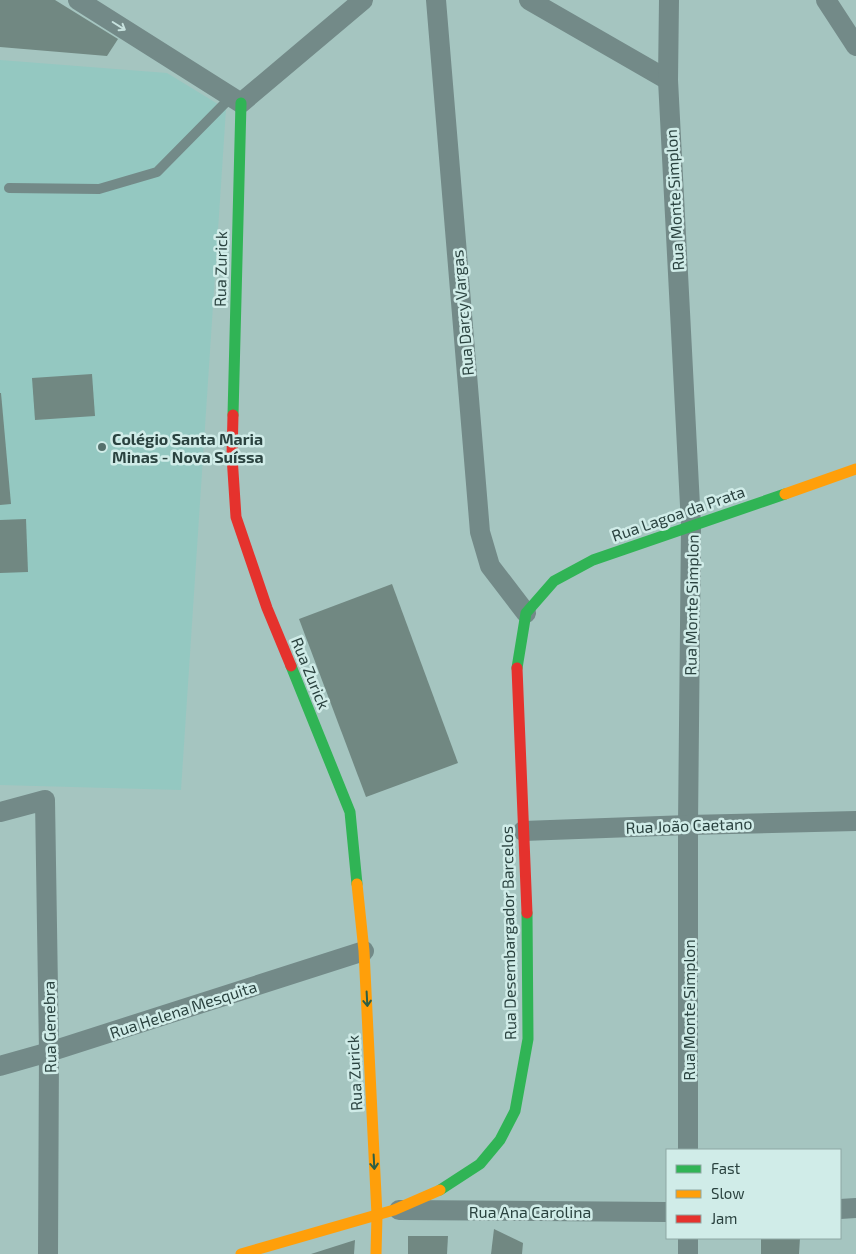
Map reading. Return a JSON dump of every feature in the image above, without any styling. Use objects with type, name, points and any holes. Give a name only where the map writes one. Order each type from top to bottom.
[{"type":"street","points":[[78,0],[236,100],[363,0]]},
{"type":"street","name":"Rua Darcy Vargas","points":[[436,0],[480,532],[490,566],[526,613]]},
{"type":"street","points":[[529,0],[668,80]]},
{"type":"street","name":"Rua Monte Simplon","points":[[669,0],[668,80],[691,525],[688,825],[688,1149]]},
{"type":"street","points":[[826,0],[856,46]]},
{"type":"street","name":"Rua Zurick","points":[[236,100],[232,456],[236,517],[267,608],[350,812],[364,951],[385,1213],[376,1254]]},
{"type":"street","name":"Rua Lagoa da Prata","points":[[526,613],[554,581],[593,560],[856,469]]},
{"type":"street","name":"Rua Desembargador Barcelos","points":[[241,1254],[385,1213],[438,1191],[480,1164],[500,1140],[515,1111],[528,1039],[528,926],[517,669],[526,613]]},
{"type":"street","name":"Rua Genebra","points":[[0,812],[45,800],[50,1052],[48,1254]]},
{"type":"street","name":"Rua João Caetano","points":[[523,831],[856,821]]},
{"type":"street","name":"Rua Helena Mesquita","points":[[0,1066],[50,1052],[364,951]]},
{"type":"street","points":[[841,1209],[856,1208]]},
{"type":"street","name":"Rua Ana Carolina","points":[[385,1213],[666,1212]]},
{"type":"street","points":[[688,1239],[688,1254]]},
{"type":"lane","points":[[9,188],[99,190],[157,172],[236,100]]},
{"type":"shaded area","name":"Colégio Santa Maria Minas - Nova Suíssa","points":[[0,60],[167,73],[226,109],[181,790],[0,785]]},
{"type":"building","points":[[0,0],[55,0],[118,39],[107,56],[0,47]]},
{"type":"building","points":[[92,374],[95,416],[35,420],[32,378]]},
{"type":"building","points":[[0,393],[11,504],[0,505]]},
{"type":"building","points":[[26,519],[28,572],[0,573],[0,520]]},
{"type":"building","points":[[392,584],[458,763],[366,797],[299,619]]},
{"type":"building","points":[[494,1229],[523,1243],[522,1254],[491,1254]]},
{"type":"building","points":[[408,1236],[448,1236],[447,1254],[408,1254]]},
{"type":"building","points":[[761,1239],[800,1239],[799,1254],[761,1254]]},
{"type":"building","points":[[355,1240],[354,1254],[311,1254]]},
{"type":"traffic: fast","points":[[233,415],[241,103]]},
{"type":"traffic: fast","points":[[517,668],[526,613],[554,581],[593,560],[785,494]]},
{"type":"traffic: fast","points":[[291,666],[350,812],[357,884]]},
{"type":"traffic: fast","points":[[440,1190],[480,1164],[500,1140],[515,1111],[528,1039],[527,913]]},
{"type":"traffic: slow","points":[[785,494],[856,469]]},
{"type":"traffic: slow","points":[[357,884],[364,951],[377,1215],[376,1254]]},
{"type":"traffic: slow","points":[[241,1254],[394,1210],[440,1190]]},
{"type":"traffic: jam","points":[[233,415],[232,456],[236,517],[267,608],[291,666]]},
{"type":"traffic: jam","points":[[517,668],[527,913]]},
{"type":"place","name":"Colégio Santa Maria Minas - Nova Suíssa","points":[[102,447]]}]
